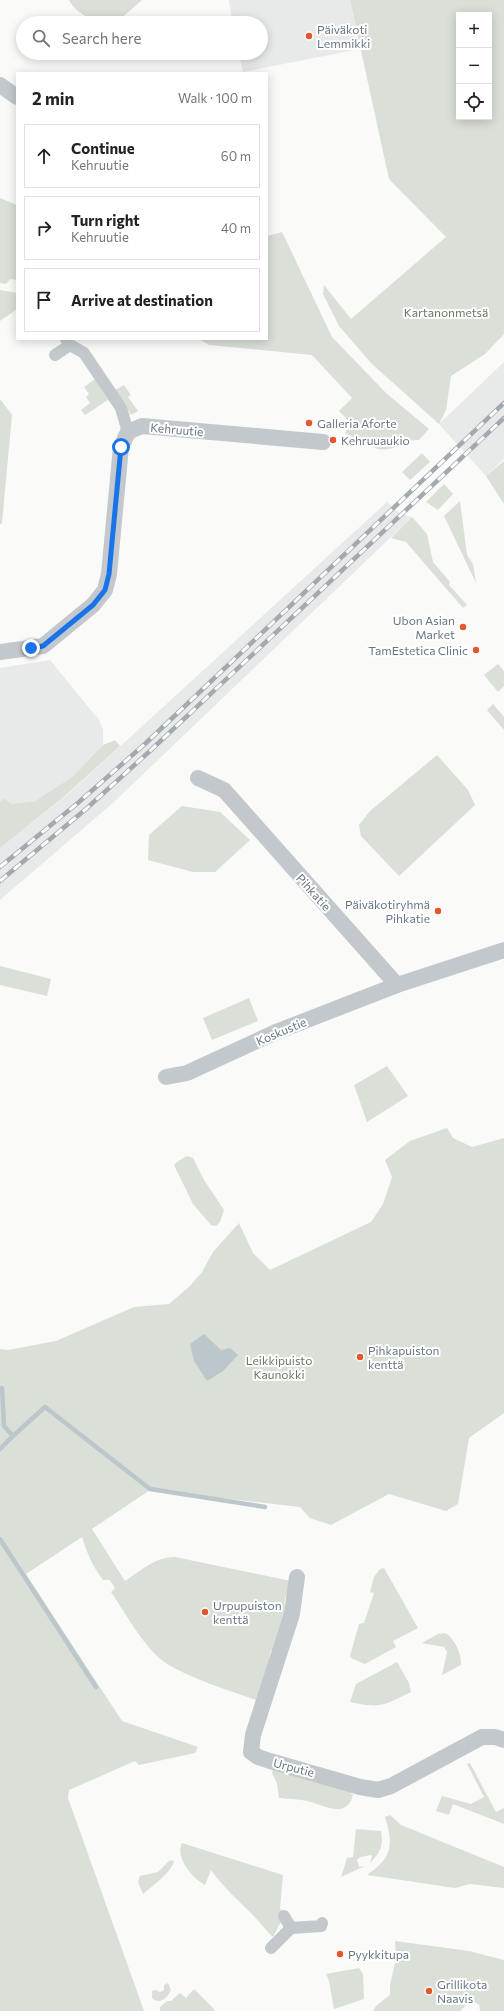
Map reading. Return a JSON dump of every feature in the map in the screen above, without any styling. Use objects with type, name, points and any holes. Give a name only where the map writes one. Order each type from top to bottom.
[{"type":"street","points":[[0,85],[16,96]]},
{"type":"street","points":[[0,652],[43,646],[93,605],[105,590],[109,574],[121,447],[128,432],[121,408],[102,371],[84,353],[68,342],[55,355]]},
{"type":"street","name":"Kehruutie","points":[[128,432],[142,426],[323,442]]},
{"type":"street","name":"Pihkatie","points":[[198,778],[224,790],[397,985]]},
{"type":"street","points":[[397,985],[504,950]]},
{"type":"street","name":"Koskustie","points":[[166,1077],[187,1073],[276,1032],[397,985]]},
{"type":"street","name":"Urputie","points":[[297,1577],[292,1614],[253,1735],[251,1752],[264,1759],[372,1790],[391,1786],[482,1737],[495,1737],[504,1740]]},
{"type":"street","points":[[284,1916],[291,1928]]},
{"type":"street","points":[[271,1948],[291,1928],[322,1925]]},
{"type":"shaded area","name":"Päiväkoti Lemmikki","points":[[229,0],[350,0],[360,49],[243,72],[240,60],[268,60],[268,16],[231,16]]},
{"type":"shaded area","points":[[504,362],[504,459],[486,476],[439,424]]},
{"type":"shaded area","points":[[387,502],[401,514],[412,517],[114,802],[0,900],[0,848],[66,796]]},
{"type":"shaded area","points":[[50,660],[99,720],[103,730],[103,745],[72,777],[35,801],[11,804],[4,798],[0,802],[0,668]]},
{"type":"shaded area","points":[[204,1334],[221,1350],[230,1348],[238,1355],[223,1371],[207,1381],[194,1361],[190,1344]]},
{"type":"green space","points":[[69,0],[142,0],[124,16],[85,16],[73,6]]},
{"type":"green space","name":"Kartanonmetsä","points":[[350,0],[504,0],[504,334],[485,354],[451,376],[446,410],[439,424],[372,364],[339,326],[323,294],[324,285],[351,319],[446,237],[389,179]]},
{"type":"green space","points":[[0,198],[16,205],[16,280],[10,279],[6,284],[0,283]]},
{"type":"green space","points":[[282,232],[332,337],[386,393],[429,429],[419,440],[407,442],[384,450],[367,445],[345,433],[350,422],[339,411],[352,398],[312,355],[209,345],[201,340],[268,340],[268,236]]},
{"type":"green space","points":[[0,290],[16,293],[16,310],[0,321]]},
{"type":"green space","points":[[95,379],[108,400],[85,415],[81,410],[90,403],[86,397],[89,394],[84,387]]},
{"type":"green space","points":[[124,385],[131,395],[128,397],[138,411],[131,415],[115,390]]},
{"type":"green space","points":[[0,399],[12,415],[2,523],[0,525]]},
{"type":"green space","points":[[422,453],[430,462],[410,480],[402,472]]},
{"type":"green space","points":[[504,461],[504,504],[486,476]]},
{"type":"green space","points":[[444,484],[453,494],[438,510],[426,502]]},
{"type":"green space","points":[[460,501],[467,555],[473,564],[476,583],[444,516]]},
{"type":"green space","points":[[412,517],[427,534],[433,562],[450,582],[449,585],[467,605],[463,608],[406,542],[391,538]]},
{"type":"green space","points":[[498,664],[504,671],[504,686],[498,692],[484,675]]},
{"type":"green space","points":[[493,704],[504,717],[504,730],[487,710]]},
{"type":"green space","points":[[115,740],[120,746],[65,796],[0,848],[0,802],[4,798],[11,804],[35,801],[72,777],[103,745]]},
{"type":"green space","points":[[437,755],[468,790],[475,805],[399,876],[361,836],[359,825],[370,811]]},
{"type":"green space","points":[[182,806],[220,812],[250,840],[215,872],[193,872],[148,860],[149,835]]},
{"type":"green space","points":[[0,966],[51,979],[47,996],[0,985]]},
{"type":"green space","points":[[249,998],[258,1021],[212,1040],[203,1018]]},
{"type":"green space","points":[[387,1066],[408,1096],[367,1122],[354,1085]]},
{"type":"green space","name":"Leikkipuisto Kaunokki","points":[[447,1128],[453,1138],[472,1147],[504,1138],[504,1413],[469,1438],[458,1504],[446,1511],[389,1494],[331,1525],[310,1518],[300,1507],[150,1490],[92,1529],[125,1581],[161,1559],[175,1557],[291,1581],[290,1594],[286,1596],[284,1604],[289,1606],[273,1650],[271,1650],[269,1659],[271,1660],[259,1701],[192,1677],[158,1657],[139,1634],[111,1592],[115,1588],[110,1580],[103,1580],[96,1570],[82,1537],[26,1574],[122,1721],[198,1747],[195,1753],[139,1765],[135,1761],[69,1790],[68,1798],[144,2011],[0,2011],[0,1349],[8,1350],[56,1341],[134,1307],[169,1304],[190,1286],[202,1272],[213,1252],[239,1223],[253,1253],[270,1270],[371,1222],[383,1204],[392,1177],[385,1160],[410,1141]]},
{"type":"green space","points":[[187,1156],[193,1158],[204,1180],[224,1210],[220,1222],[216,1226],[211,1225],[193,1204],[174,1165]]},
{"type":"green space","points":[[384,1568],[418,1628],[393,1641],[396,1647],[365,1664],[353,1659],[350,1656],[359,1624],[364,1623],[374,1593],[370,1592],[374,1577],[380,1569]]},
{"type":"green space","points":[[445,1633],[451,1638],[457,1647],[461,1665],[442,1675],[447,1652],[444,1647],[422,1643],[438,1634]]},
{"type":"green space","points":[[397,1662],[409,1683],[411,1692],[388,1703],[376,1705],[350,1702],[356,1684]]},
{"type":"green space","points":[[470,1763],[496,1812],[504,1808],[504,1824],[453,1804],[449,1815],[436,1811],[442,1796],[471,1804],[484,1797],[467,1764]]},
{"type":"green space","points":[[274,1768],[348,1791],[353,1795],[350,1802],[341,1809],[330,1808],[307,1801],[279,1798],[277,1783],[272,1773]]},
{"type":"green space","points":[[390,1815],[401,1825],[504,1867],[504,1888],[470,1884],[455,1888],[367,1875],[382,1863],[389,1850],[390,1835],[385,1817]]},
{"type":"green space","points":[[356,1829],[381,1831],[381,1845],[376,1856],[370,1863],[371,1855],[360,1857],[357,1860],[359,1867],[365,1866],[341,1877],[347,1858],[353,1857]]},
{"type":"green space","points":[[182,1843],[283,1875],[280,1908],[284,1916],[273,1937],[226,1889],[211,1870],[205,1885],[190,1873],[181,1855],[180,1849]]},
{"type":"green space","points":[[170,1860],[174,1861],[170,1870],[143,1894],[138,1882],[140,1876],[158,1872]]},
{"type":"green space","points":[[395,1941],[469,1951],[504,1960],[504,2011],[480,2011],[479,2005],[475,2002],[466,2005],[460,2011],[373,2011],[376,2006],[390,1995],[390,1985],[396,1959]]},
{"type":"green space","points":[[359,1968],[363,1974],[364,1999],[334,2009],[329,1981],[326,1974]]},
{"type":"green space","points":[[168,1983],[171,1990],[166,1998],[158,2001],[152,1998],[152,1991],[156,1990],[160,1992],[164,1990],[164,1985]]},
{"type":"green space","points":[[194,1989],[215,2010],[214,2011],[160,2011],[160,2007],[167,2001],[171,2001],[180,1993],[186,1998]]},
{"type":"waterway","points":[[0,1449],[13,1436],[4,1426],[2,1388]]},
{"type":"waterway","points":[[13,1436],[45,1407],[150,1489],[265,1507]]},
{"type":"waterway","points":[[0,1539],[96,1687]]},
{"type":"railway","points":[[0,867],[79,802],[146,743],[504,403]]},
{"type":"railway","points":[[0,881],[86,809],[151,750],[504,418]]},
{"type":"place","name":"Päiväkoti Lemmikki","points":[[309,36]]},
{"type":"place","name":"Galleria Aforte","points":[[309,423]]},
{"type":"place","name":"Kehruuaukio","points":[[333,440]]},
{"type":"place","name":"Ubon Asian Market","points":[[463,627]]},
{"type":"place","name":"TamEstetica Clinic","points":[[476,650]]},
{"type":"place","name":"Päiväkotiryhmä Pihkatie","points":[[438,911]]},
{"type":"place","name":"Pihkapuiston kenttä","points":[[360,1357]]},
{"type":"place","name":"Urpupuiston kenttä","points":[[205,1612]]},
{"type":"place","name":"Pyykkitupa","points":[[340,1954]]},
{"type":"place","name":"Grillikota Naavis","points":[[429,1991]]},
{"type":"route","points":[[31,648],[43,646],[93,605],[105,590],[109,574],[121,447]]}]
